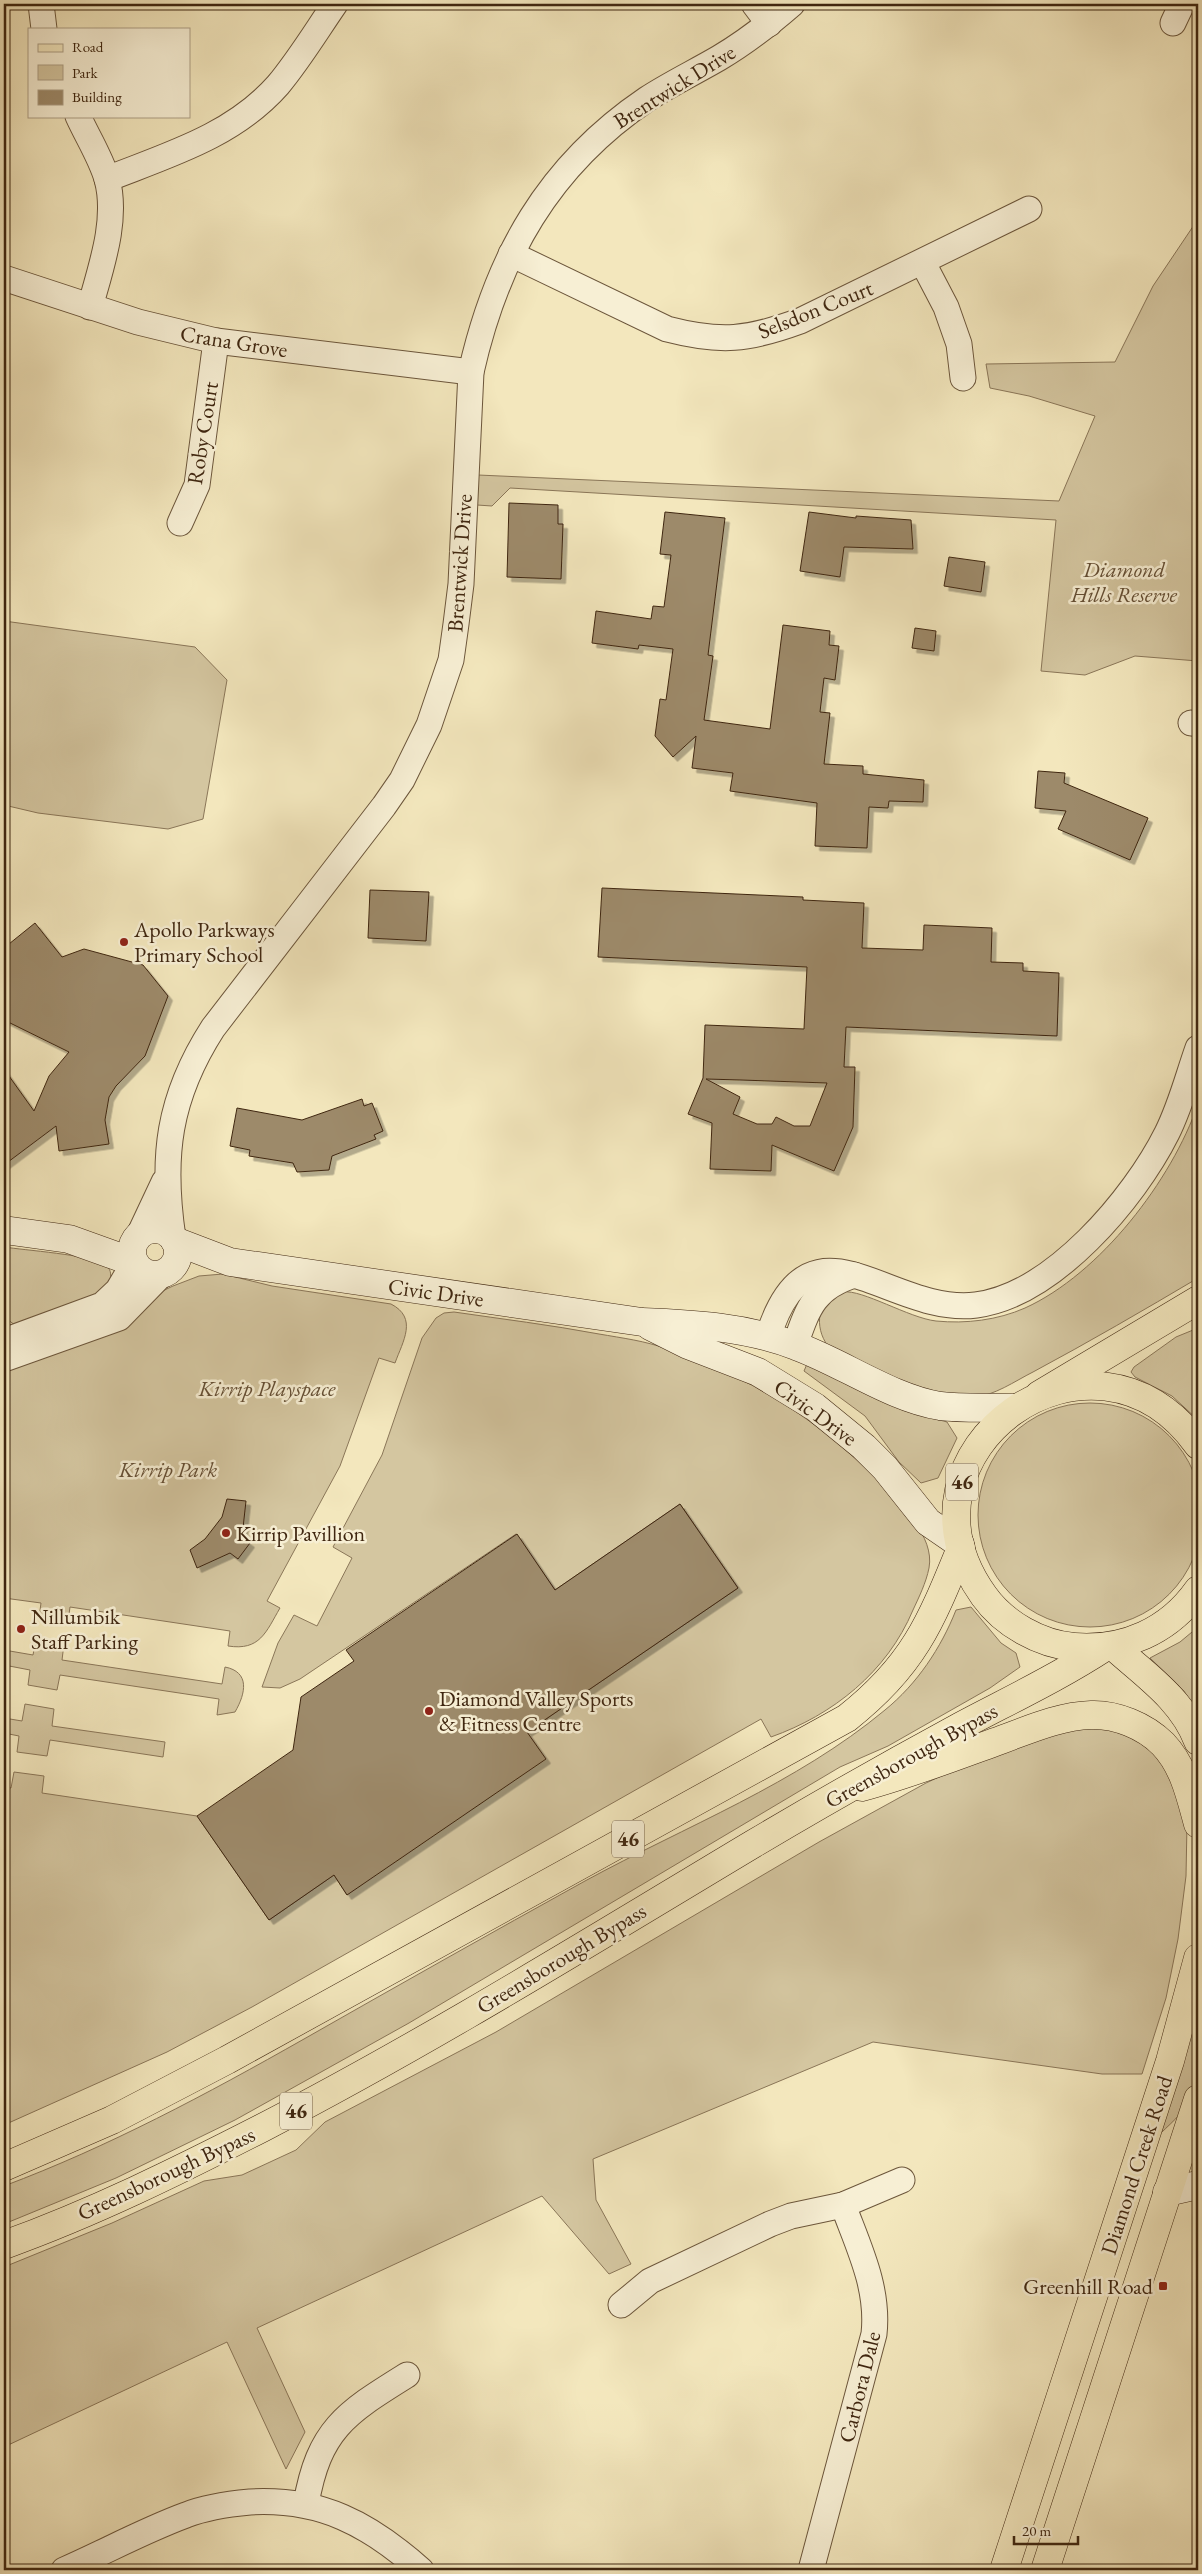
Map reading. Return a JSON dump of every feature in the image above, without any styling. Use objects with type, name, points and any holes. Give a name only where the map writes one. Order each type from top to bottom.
[{"type":"main road","name":"46","points":[[1198,1300],[1023,1404],[985,1436],[970,1461],[958,1502],[961,1546],[977,1586],[988,1602],[1017,1627],[1052,1643],[1071,1647],[1109,1646],[1139,1638],[1166,1624],[1198,1590]]},
{"type":"main road","name":"46","points":[[1023,1404],[1070,1387],[1114,1389],[1136,1394],[1156,1404],[1174,1417],[1198,1445]]},
{"type":"main road","name":"46","points":[[4,2167],[112,2120],[227,2060],[847,1718],[882,1688],[915,1648],[943,1593],[961,1546]]},
{"type":"main road","points":[[1109,1646],[1173,1699],[1191,1725],[1198,1741]]},
{"type":"main road","name":"Greensborough Bypass","points":[[4,2245],[172,2174],[308,2104],[418,2044],[836,1794],[970,1721],[1040,1686],[1109,1646]]},
{"type":"main road","points":[[836,1794],[923,1768],[1040,1726],[1083,1716],[1104,1716],[1136,1725],[1156,1738],[1167,1749],[1186,1780],[1198,1824]]},
{"type":"main road","name":"Diamond Creek Road","points":[[1004,2570],[1178,2037],[1198,1958]]},
{"type":"main road","name":"Diamond Creek Road","points":[[1045,2570],[1167,2192],[1192,2138],[1198,2098]]},
{"type":"main road","points":[[1144,2141],[1171,2134],[1192,2138]]},
{"type":"street","points":[[41,4],[44,28]]},
{"type":"street","points":[[107,178],[188,149],[224,130],[278,85],[335,4]]},
{"type":"street","points":[[754,4],[769,24]]},
{"type":"street","name":"Brentwick Drive","points":[[174,1239],[166,1178],[175,1110],[195,1058],[213,1028],[389,800],[416,754],[442,692],[450,660],[461,584],[471,372],[479,338],[511,254],[547,194],[569,165],[606,129],[648,98],[720,57],[769,24],[792,4]]},
{"type":"street","points":[[79,118],[107,178],[109,225],[103,263],[90,307]]},
{"type":"street","name":"Selsdon Court","points":[[511,254],[641,318],[690,335],[714,338],[763,334],[800,321],[923,263],[1030,209]]},
{"type":"street","points":[[923,263],[946,308],[959,344],[963,378]]},
{"type":"street","name":"Crana Grove","points":[[4,278],[138,322],[216,341],[471,372]]},
{"type":"street","name":"Roby Court","points":[[180,523],[197,484],[216,341]]},
{"type":"street","points":[[769,1378],[768,1337],[778,1308],[786,1294],[798,1281],[818,1272],[837,1271],[854,1275],[921,1299],[946,1305],[977,1305],[989,1302],[1033,1282],[1072,1253],[1099,1228],[1137,1184],[1167,1132],[1180,1103],[1198,1043]]},
{"type":"street","name":"Brentwick Drive","points":[[140,1234],[166,1178]]},
{"type":"street","points":[[4,1230],[69,1239],[140,1234],[147,1230],[161,1230],[174,1239],[178,1250],[176,1260],[171,1269],[162,1274],[129,1309],[110,1323],[4,1359]]},
{"type":"street","points":[[4,1341],[102,1305],[118,1290],[134,1263],[132,1247],[140,1234]]},
{"type":"street","points":[[69,1239],[134,1263],[148,1275],[162,1274]]},
{"type":"street","name":"Civic Drive","points":[[174,1239],[230,1262],[642,1322],[690,1324],[768,1337],[795,1345],[922,1401],[960,1407],[1023,1404]]},
{"type":"street","name":"Civic Drive","points":[[162,1274],[230,1262]]},
{"type":"street","points":[[769,1378],[795,1345],[806,1315],[817,1297],[831,1284],[854,1275]]},
{"type":"street","name":"Civic Drive","points":[[642,1322],[688,1344],[769,1378],[836,1422],[885,1468],[920,1514],[961,1546]]},
{"type":"street","points":[[621,2305],[650,2281],[770,2224],[791,2216],[843,2205],[902,2180]]},
{"type":"street","points":[[1167,2192],[1198,2185]]},
{"type":"street","name":"Carbora Dale","points":[[811,2570],[874,2334],[876,2318],[872,2285],[843,2205]]},
{"type":"street","points":[[306,2504],[312,2471],[318,2456],[336,2429],[358,2406],[407,2375]]},
{"type":"street","points":[[64,2570],[166,2523],[202,2509],[266,2501],[306,2504],[334,2513],[371,2531],[421,2570]]},
{"type":"green space","name":"Diamond Hills Reserve","points":[[1198,219],[1198,661],[1135,656],[1085,675],[1041,671],[1056,520],[510,488],[492,506],[477,505],[478,475],[1059,501],[1095,416],[1029,396],[990,388],[986,364],[1115,362],[1153,286]]},
{"type":"green space","points":[[4,621],[195,647],[227,680],[203,819],[168,829],[38,813],[4,805]]},
{"type":"green space","points":[[1198,1104],[1198,1278],[1054,1361],[1004,1388],[982,1396],[955,1396],[917,1387],[880,1372],[828,1346],[821,1331],[820,1314],[827,1300],[843,1292],[862,1295],[925,1319],[959,1322],[1004,1316],[1025,1308],[1053,1293],[1106,1249],[1130,1222],[1152,1193],[1171,1163]]},
{"type":"green space","points":[[4,1247],[72,1255],[97,1261],[104,1264],[110,1270],[111,1277],[108,1288],[106,1292],[15,1325],[4,1317]]},
{"type":"green space","name":"Kirrip Park","points":[[223,1274],[272,1286],[391,1304],[404,1316],[406,1323],[404,1338],[395,1363],[379,1358],[340,1466],[267,1601],[280,1608],[266,1632],[255,1643],[248,1646],[228,1646],[230,1631],[70,1607],[68,1622],[39,1618],[41,1603],[4,1598],[4,1367],[173,1286],[199,1276]]},
{"type":"green space","points":[[454,1312],[545,1325],[659,1346],[726,1372],[782,1402],[808,1420],[857,1460],[888,1491],[914,1521],[927,1544],[929,1556],[928,1574],[902,1632],[889,1653],[873,1672],[856,1688],[816,1717],[771,1737],[761,1719],[252,2007],[167,2052],[4,2125],[4,1787],[11,1788],[14,1772],[44,1776],[42,1793],[197,1816],[269,1920],[334,1875],[347,1895],[527,1732],[738,1588],[680,1504],[555,1590],[516,1534],[300,1679],[280,1688],[262,1687],[278,1643],[294,1615],[317,1626],[352,1558],[333,1547],[382,1455],[422,1338],[436,1318],[444,1313]]},
{"type":"green space","points":[[1198,1328],[1198,1420],[1172,1396],[1135,1377],[1131,1372],[1134,1367],[1176,1337]]},
{"type":"green space","points":[[807,1364],[903,1410],[947,1422],[957,1438],[938,1478],[921,1483],[899,1462],[865,1416],[804,1371]]},
{"type":"green space","points":[[1090,1403],[1122,1408],[1133,1412],[1152,1422],[1169,1436],[1183,1453],[1193,1472],[1197,1483],[1202,1515],[1197,1547],[1193,1558],[1183,1577],[1169,1594],[1152,1608],[1133,1618],[1122,1622],[1090,1627],[1058,1622],[1047,1618],[1028,1608],[1011,1594],[997,1577],[987,1558],[983,1547],[978,1515],[983,1483],[987,1472],[997,1453],[1011,1436],[1028,1422],[1047,1412],[1058,1408]]},
{"type":"green space","points":[[971,1607],[1001,1643],[1016,1653],[1020,1667],[990,1688],[888,1746],[840,1767],[409,2023],[235,2120],[116,2178],[4,2224],[4,2186],[119,2137],[194,2099],[268,2060],[585,1881],[739,1803],[815,1760],[851,1736],[897,1700],[927,1665],[943,1638],[956,1610]]},
{"type":"green space","points":[[1198,1627],[1198,1713],[1184,1691],[1150,1658],[1180,1642]]},
{"type":"green space","points":[[36,1639],[64,1644],[62,1660],[222,1684],[225,1667],[239,1673],[242,1678],[244,1684],[242,1698],[235,1712],[217,1715],[219,1699],[60,1675],[57,1690],[28,1685],[30,1670],[4,1665],[4,1650],[33,1655]]},
{"type":"green space","points":[[25,1704],[54,1709],[52,1726],[165,1742],[163,1757],[50,1740],[47,1756],[17,1752],[19,1736],[4,1733],[4,1718],[22,1721]]},
{"type":"green space","points":[[1103,1726],[1132,1736],[1167,1765],[1187,1824],[1186,1876],[1178,1939],[1166,1998],[1142,2074],[1102,2074],[873,2042],[593,2159],[596,2200],[631,2264],[609,2274],[542,2196],[257,2328],[305,2432],[286,2469],[227,2342],[4,2447],[4,2267],[112,2223],[204,2181],[242,2175],[296,2150],[325,2122],[496,2032],[819,1842],[926,1783],[976,1760],[1052,1731]]},
{"type":"green space","points":[[1198,2003],[1197,2060],[1192,2090],[1180,2114],[1161,2133]]},
{"type":"building","points":[[509,503],[558,505],[558,524],[563,524],[561,579],[507,577]]},
{"type":"building","points":[[665,512],[725,518],[708,655],[713,656],[704,720],[770,729],[783,625],[830,631],[829,645],[839,646],[835,680],[824,678],[820,712],[830,713],[824,764],[863,766],[863,774],[924,780],[923,802],[889,801],[888,808],[869,807],[867,848],[815,846],[817,803],[730,791],[733,773],[692,768],[696,736],[673,757],[655,736],[660,699],[666,700],[673,649],[639,645],[638,649],[592,643],[596,611],[651,619],[653,606],[664,607],[671,555],[660,554]]},
{"type":"building","points":[[809,512],[856,518],[856,516],[911,520],[913,549],[844,547],[840,577],[800,571]]},
{"type":"building","points":[[949,557],[985,562],[981,592],[944,586]]},
{"type":"building","points":[[915,628],[936,631],[934,651],[912,648]]},
{"type":"building","points":[[1038,771],[1065,773],[1064,783],[1148,818],[1130,860],[1058,829],[1066,811],[1035,808]]},
{"type":"building","points":[[602,888],[803,897],[803,900],[864,903],[862,948],[923,950],[924,925],[992,928],[991,962],[1023,963],[1023,971],[1059,973],[1057,1036],[846,1027],[844,1067],[855,1067],[853,1127],[834,1171],[772,1145],[771,1171],[710,1169],[712,1123],[688,1114],[703,1078],[705,1025],[804,1029],[807,967],[598,957]],"holes":[[[706,1079],[827,1083],[810,1126],[794,1126],[776,1117],[772,1124],[757,1124],[733,1114],[740,1097]]]},
{"type":"building","points":[[370,890],[429,892],[426,941],[368,938]]},
{"type":"building","points":[[35,923],[62,957],[84,949],[143,965],[168,996],[145,1056],[116,1086],[109,1097],[105,1120],[109,1144],[59,1151],[56,1126],[4,1165],[4,1069],[34,1111],[49,1076],[69,1052],[4,1020],[4,948]]},
{"type":"building","points":[[362,1099],[364,1106],[372,1103],[383,1131],[374,1135],[376,1139],[332,1156],[329,1170],[297,1172],[293,1163],[249,1156],[250,1150],[230,1146],[237,1108],[302,1120]]},
{"type":"building","name":"Kirrip Pavillion","points":[[227,1499],[246,1501],[242,1537],[250,1543],[238,1559],[230,1553],[197,1568],[190,1550],[205,1539],[222,1517]]},
{"type":"building","name":"Diamond Valley Sports & Fitness Centre","points":[[680,1504],[738,1588],[527,1732],[546,1759],[347,1895],[334,1875],[269,1920],[197,1816],[293,1750],[301,1697],[354,1661],[346,1650],[517,1534],[555,1590]]},
{"type":"place","name":"Apollo Parkways Primary School","points":[[124,942]]},
{"type":"place","name":"Kirrip Pavillion","points":[[226,1533]]},
{"type":"place","name":"Nillumbik Staff Parking","points":[[21,1629]]},
{"type":"place","name":"Diamond Valley Sports & Fitness Centre","points":[[429,1711]]},
{"type":"place","name":"Greenhill Road","points":[[1163,2286]]},
{"type":"park label","name":"Kirrip Playspace","points":[[267,1388]]}]
